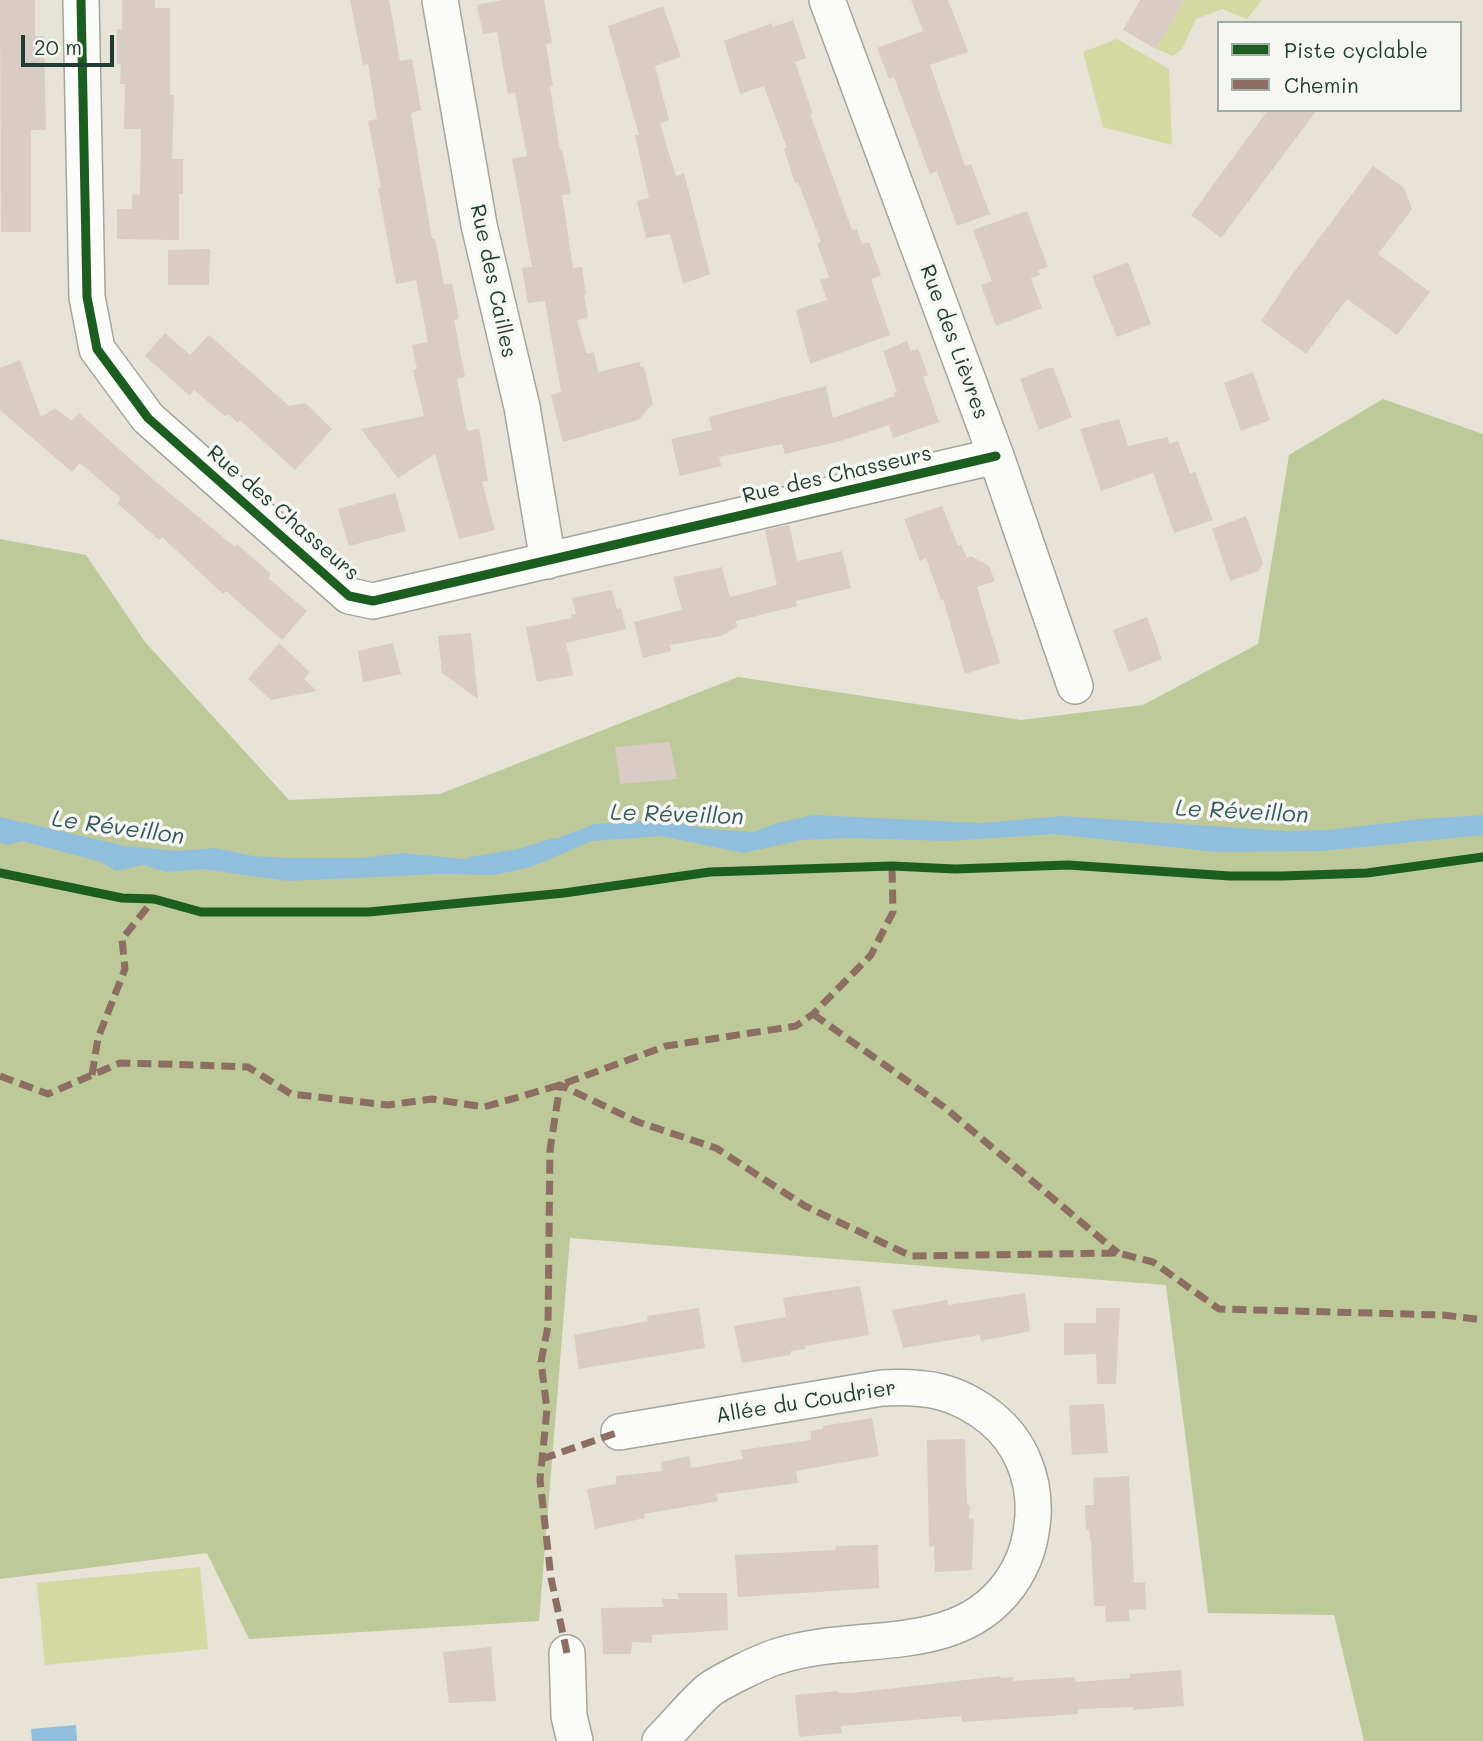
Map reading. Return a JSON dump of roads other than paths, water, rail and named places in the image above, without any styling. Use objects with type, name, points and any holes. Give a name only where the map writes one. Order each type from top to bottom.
[{"type":"street","name":"Rue des Chasseurs","points":[[81,0],[88,297],[97,349],[148,418],[349,596],[373,601],[996,456]]},
{"type":"street","name":"Rue des Cailles","points":[[440,0],[480,225],[522,407],[548,561]]},
{"type":"street","name":"Rue des Lièvres","points":[[827,0],[996,456],[1075,686]]},
{"type":"street","name":"Allée du Coudrier","points":[[619,1432],[882,1388],[911,1387],[943,1391],[974,1405],[1002,1427],[1021,1455],[1032,1481],[1031,1541],[1020,1570],[1003,1594],[982,1614],[954,1628],[921,1636],[854,1642],[778,1656],[710,1690],[660,1741]]},
{"type":"street","points":[[567,1654],[569,1716],[575,1741]]},
{"type":"water","points":[[813,815],[982,823],[1062,816],[1286,831],[1327,830],[1483,815],[1483,835],[1322,851],[1216,852],[1054,834],[948,841],[850,838],[802,840],[743,853],[661,836],[592,841],[531,867],[494,875],[440,874],[288,881],[202,869],[167,872],[143,865],[116,871],[101,862],[22,841],[7,845],[0,842],[0,817],[125,846],[177,851],[215,848],[253,856],[289,858],[359,858],[403,853],[492,862],[530,853],[560,837],[595,824],[659,820],[710,829],[753,832],[777,823]]},
{"type":"water","points":[[76,1725],[77,1741],[32,1741],[31,1729]]},
{"type":"waterway","name":"Le Réveillon","points":[[470,862],[519,854],[554,843]]}]
